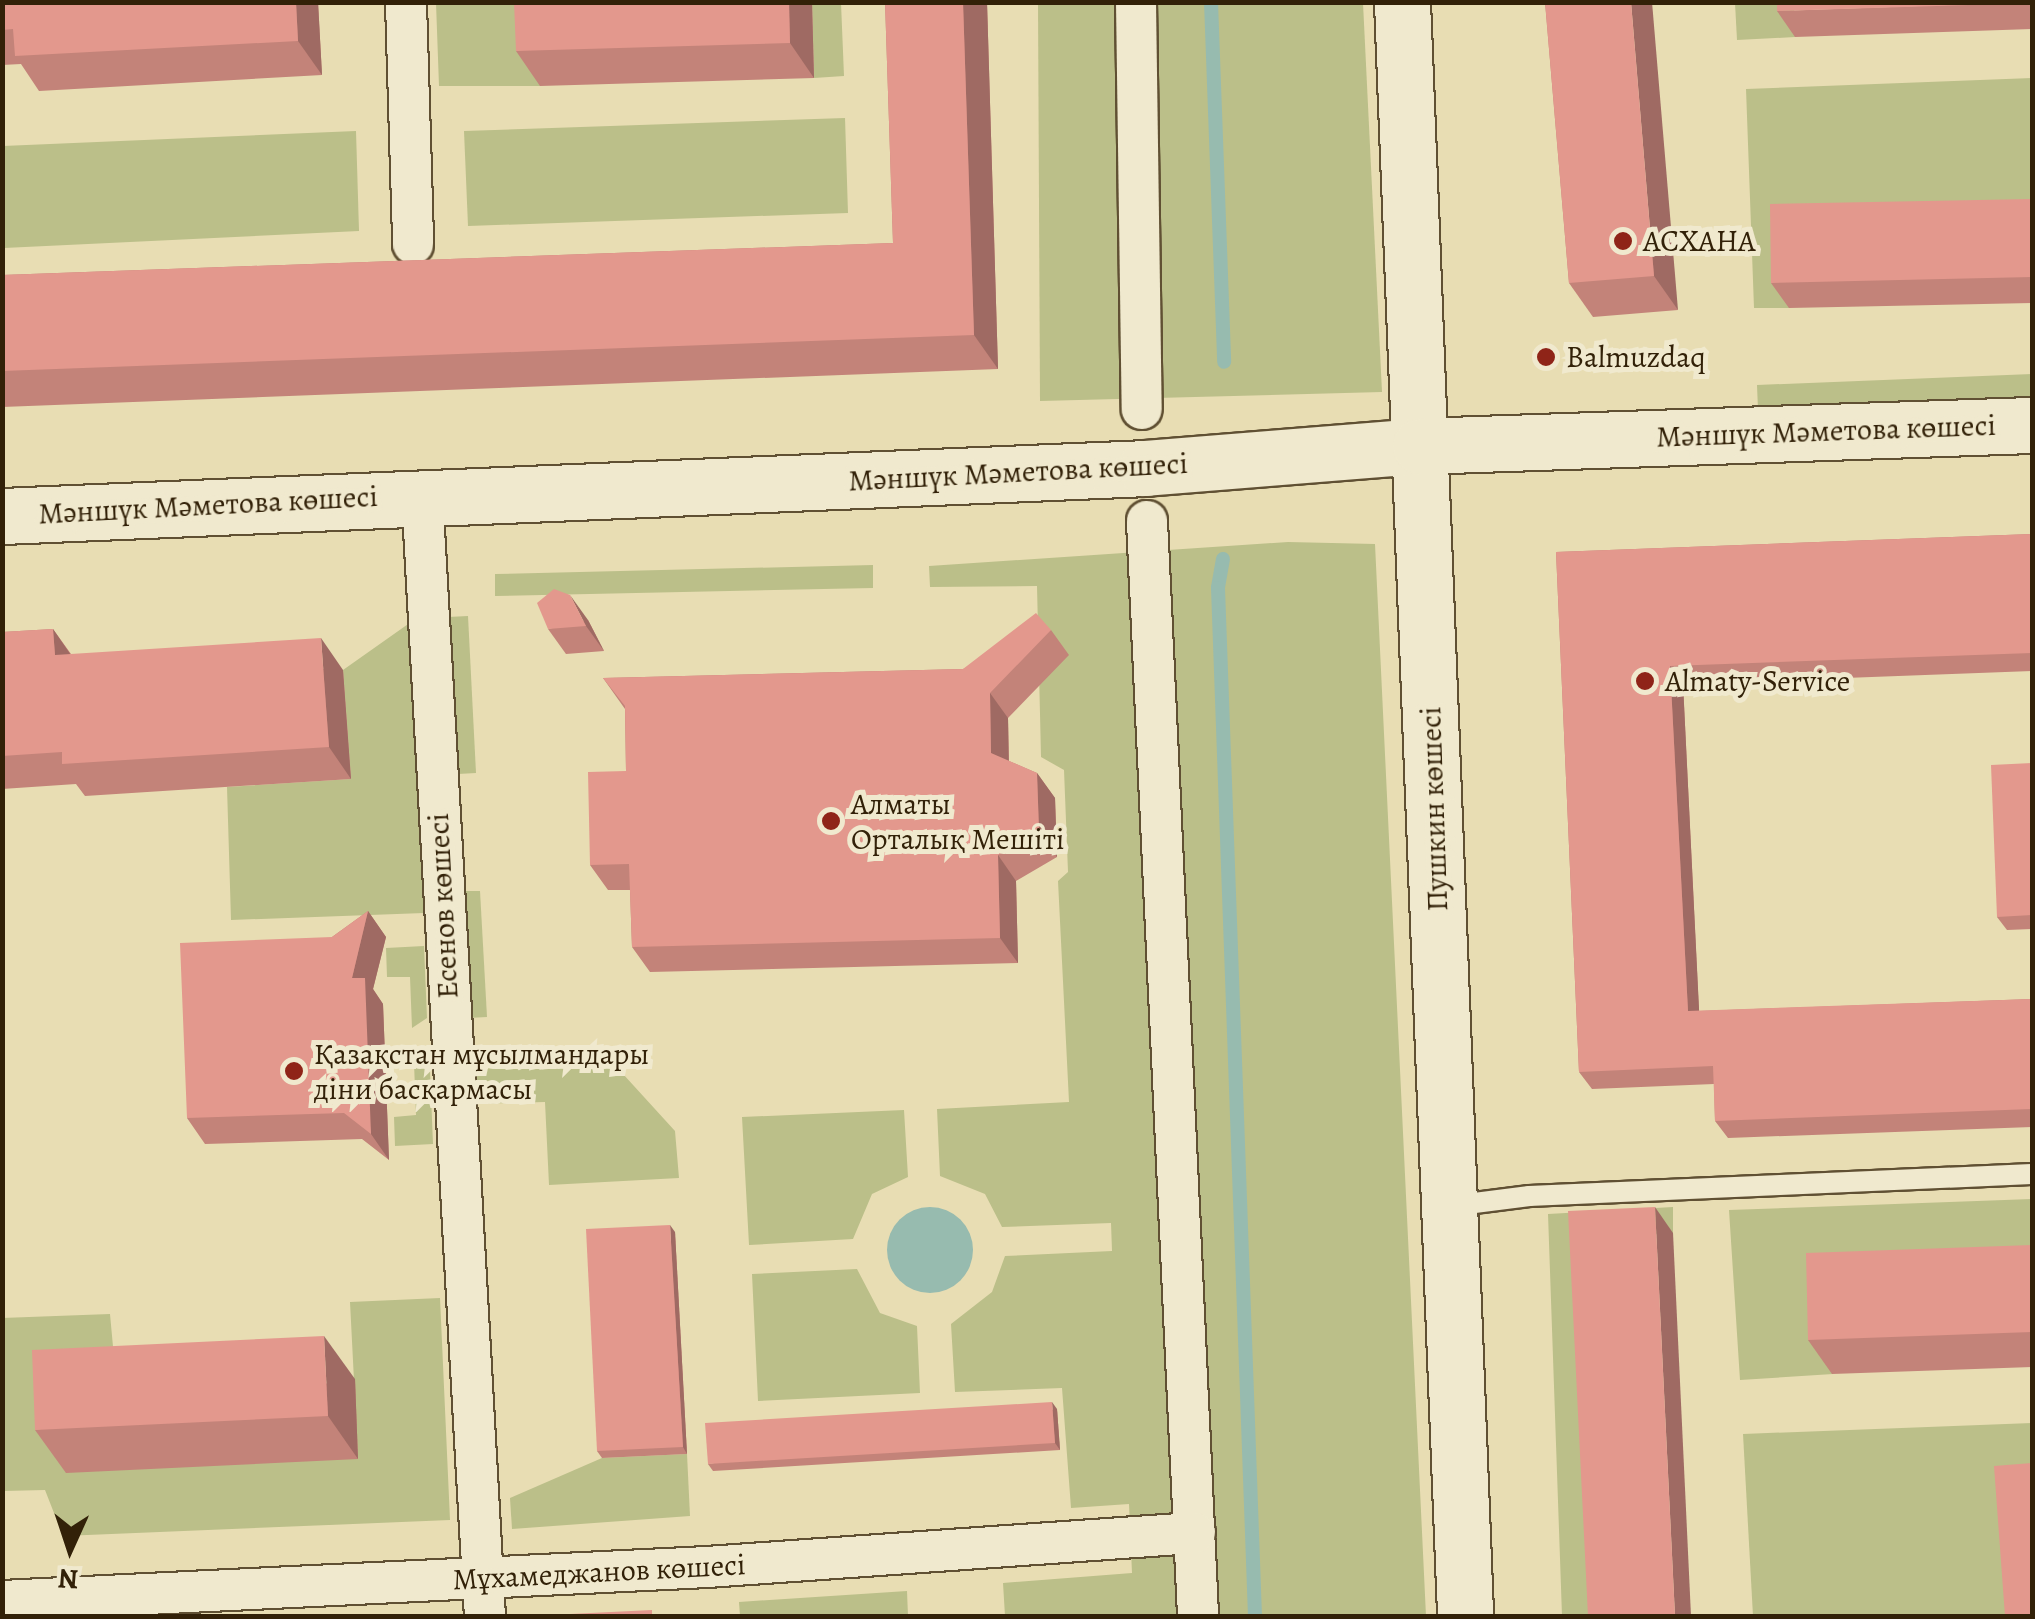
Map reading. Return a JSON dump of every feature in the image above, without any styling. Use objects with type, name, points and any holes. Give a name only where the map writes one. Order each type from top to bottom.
[{"type":"street","points":[[406,2],[414,244]]},
{"type":"street","points":[[1136,2],[1142,408]]},
{"type":"street","name":"Пушкин көшесі","points":[[1402,2],[1465,1616]]},
{"type":"street","name":"Мәншүк Мәметова көшесі","points":[[2,516],[422,494],[1144,468],[1420,446],[2032,425]]},
{"type":"street","name":"Есенов көшесі","points":[[422,494],[484,1598]]},
{"type":"street","points":[[1147,521],[1198,1616]]},
{"type":"street","name":"Мұхамеджанов көшесі","points":[[2,1600],[484,1598],[1195,1533]]},
{"type":"lane","points":[[1450,1206],[1529,1196],[2032,1174]]},
{"type":"green space","points":[[436,3],[708,3],[538,8],[540,86],[439,86]]},
{"type":"green space","points":[[812,3],[841,3],[844,76],[814,78]]},
{"type":"green space","points":[[1038,3],[1363,3],[1382,392],[1040,401]]},
{"type":"green space","points":[[1735,3],[1794,3],[1795,37],[1737,40]]},
{"type":"green space","points":[[2032,78],[2032,225],[1788,231],[1789,308],[1754,308],[1746,89]]},
{"type":"green space","points":[[845,118],[848,213],[468,226],[464,131]]},
{"type":"green space","points":[[356,131],[359,231],[4,248],[3,146]]},
{"type":"green space","points":[[2032,374],[2032,401],[1758,410],[1757,385]]},
{"type":"green space","points":[[1288,542],[1375,544],[1426,1616],[1005,1616],[1003,1583],[1132,1573],[1129,1504],[1071,1508],[1062,1388],[955,1392],[951,1324],[992,1292],[1005,1256],[1112,1251],[1111,1223],[1002,1227],[985,1194],[940,1176],[937,1109],[1069,1102],[1058,881],[1068,872],[1064,770],[1041,757],[1037,586],[930,587],[929,566]]},
{"type":"green space","points":[[873,565],[873,588],[495,596],[495,574]]},
{"type":"green space","points":[[468,616],[476,773],[458,774],[448,617]]},
{"type":"green space","points":[[411,622],[424,913],[231,920],[227,787],[351,779],[343,670]]},
{"type":"green space","points":[[462,891],[480,891],[487,1017],[468,1018]]},
{"type":"green space","points":[[424,946],[427,1018],[412,1028],[410,977],[387,977],[386,948]]},
{"type":"green space","points":[[414,1063],[430,1071],[433,1144],[395,1146],[394,1117],[416,1115]]},
{"type":"green space","points":[[613,1063],[675,1131],[679,1178],[549,1185],[545,1102],[472,1104],[471,1069]]},
{"type":"green space","points":[[904,1110],[908,1177],[872,1194],[853,1239],[749,1245],[742,1117]]},
{"type":"green space","points":[[2032,1199],[2032,1280],[1830,1288],[1833,1374],[1740,1380],[1729,1210]]},
{"type":"green space","points":[[1673,1207],[1673,1233],[1587,1237],[1605,1616],[1562,1616],[1548,1214]]},
{"type":"green space","points":[[857,1269],[880,1313],[917,1326],[920,1393],[758,1401],[752,1274]]},
{"type":"green space","points":[[440,1298],[450,1520],[63,1536],[45,1490],[3,1491],[2,1318],[110,1314],[117,1390],[358,1459],[350,1302]]},
{"type":"green space","points":[[2032,1423],[2032,1471],[2009,1616],[1753,1616],[1743,1434]]},
{"type":"green space","points":[[687,1454],[690,1516],[512,1529],[510,1498],[602,1458]]},
{"type":"green space","points":[[907,1591],[908,1616],[740,1616],[739,1602]]},
{"type":"water","points":[[930,1207],[954,1214],[966,1226],[973,1250],[966,1274],[954,1286],[930,1293],[906,1286],[894,1274],[887,1250],[894,1226],[906,1214]]},
{"type":"building","points":[[2,2],[296,2],[298,41],[15,56],[13,29],[2,30]]},
{"type":"building","points":[[514,2],[789,2],[790,43],[516,51]]},
{"type":"building","points":[[885,2],[963,2],[974,335],[2,371],[2,275],[893,243]]},
{"type":"building","points":[[1545,2],[1631,2],[1654,276],[1569,283]]},
{"type":"building","points":[[1777,2],[2032,2],[2032,3],[1777,11]]},
{"type":"building","points":[[2032,199],[2032,277],[1771,283],[1770,204]]},
{"type":"building","points":[[2032,534],[2032,653],[1670,666],[1688,1011],[2032,999],[2032,1109],[1715,1121],[1713,1066],[1579,1072],[1556,552]]},
{"type":"building","points":[[554,589],[570,595],[586,626],[548,629],[537,603]]},
{"type":"building","name":"Алматы Орталық Мешіті","points":[[1036,613],[1051,630],[990,693],[991,753],[1037,773],[1039,831],[998,855],[1000,938],[632,947],[629,864],[590,865],[588,772],[626,771],[625,706],[603,678],[963,669]]},
{"type":"building","points":[[53,629],[55,655],[321,638],[329,747],[62,764],[62,752],[2,756],[2,632]]},
{"type":"building","points":[[2032,763],[2032,915],[1997,917],[1991,765]]},
{"type":"building","name":"Қазақстан мұсылмандары діни басқармасы","points":[[368,911],[352,978],[365,978],[371,1134],[344,1113],[187,1118],[180,943],[332,937]]},
{"type":"building","points":[[1655,1207],[1675,1616],[1588,1616],[1568,1211]]},
{"type":"building","points":[[670,1225],[683,1447],[597,1451],[586,1229]]},
{"type":"building","points":[[2032,1245],[2032,1332],[1808,1340],[1806,1253]]},
{"type":"building","points":[[324,1336],[328,1416],[35,1430],[32,1350]]},
{"type":"building","points":[[1052,1402],[1055,1443],[708,1464],[705,1423]]},
{"type":"building","points":[[2032,1463],[2032,1616],[2005,1616],[1994,1466]]},
{"type":"building","points":[[652,1610],[652,1616],[570,1616],[570,1614]]},
{"type":"waterway","points":[[1211,2],[1224,362]]},
{"type":"waterway","points":[[1223,559],[1218,588],[1255,1616]]},
{"type":"place","name":"ACXAHA","points":[[1623,241]]},
{"type":"place","name":"Balmuzdaq","points":[[1546,357]]},
{"type":"place","name":"Almaty-Service","points":[[1645,681]]},
{"type":"place","name":"Алматы Орталық Мешіті","points":[[831,821]]},
{"type":"place","name":"Қазақстан мұсылмандары діни басқармасы","points":[[294,1071]]}]
